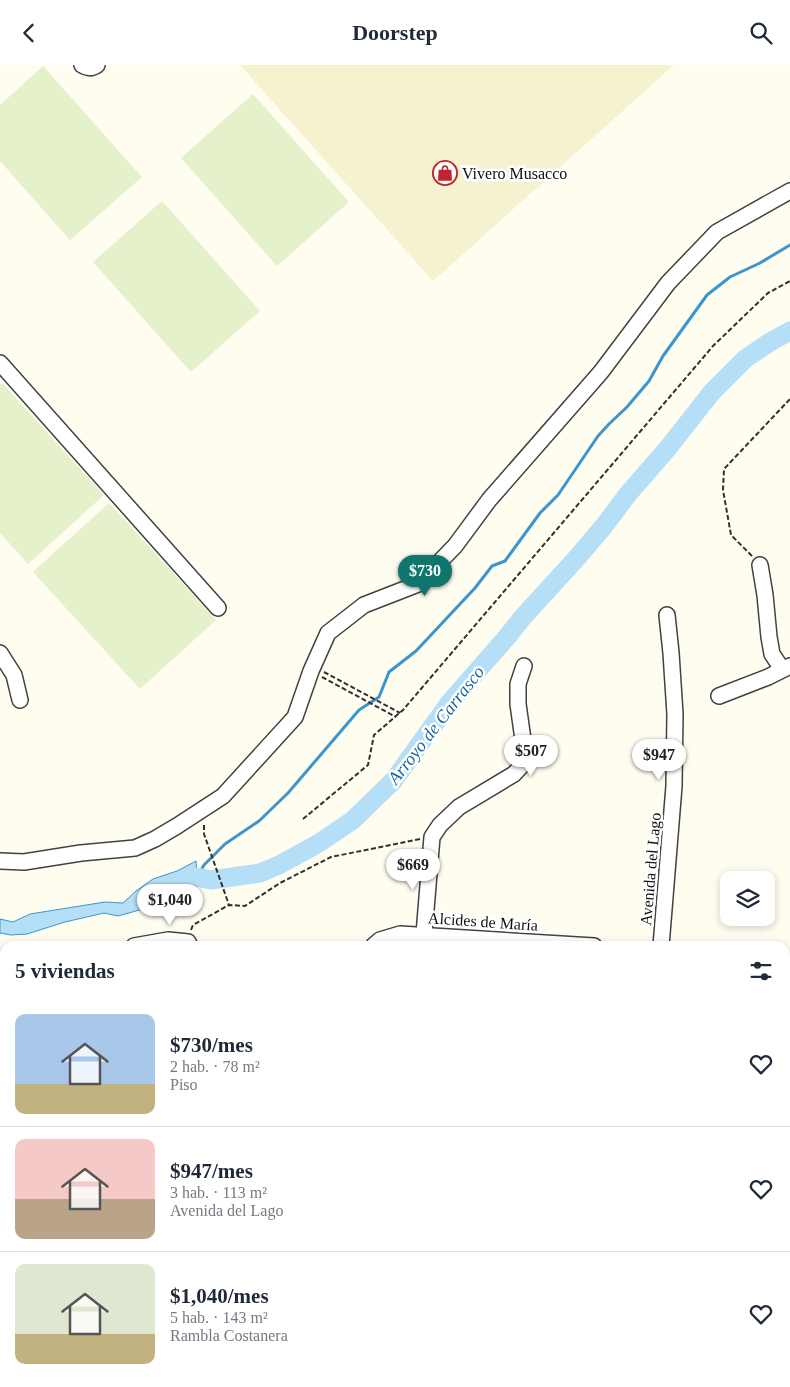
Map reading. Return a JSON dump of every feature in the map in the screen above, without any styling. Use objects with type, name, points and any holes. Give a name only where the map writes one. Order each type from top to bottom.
[{"type":"street","points":[[82,65],[87,68],[93,68],[97,65]]},
{"type":"street","points":[[0,861],[24,862],[81,853],[134,848],[178,827],[223,796],[295,717],[313,666],[328,633],[364,605],[418,583],[454,545],[489,500],[601,372],[668,283],[717,232],[790,191]]},
{"type":"street","points":[[0,363],[218,608]]},
{"type":"street","points":[[719,696],[786,668],[772,654],[760,565]]},
{"type":"street","name":"Avenida del Lago","points":[[661,941],[674,786],[675,714],[667,615]]},
{"type":"street","points":[[0,653],[14,675],[20,700]]},
{"type":"street","points":[[424,940],[432,837],[440,825],[459,807],[514,774],[526,761],[518,704],[518,684],[524,666]]},
{"type":"street","name":"Alcides de María","points":[[379,941],[400,934],[424,940],[452,941]]},
{"type":"path","points":[[303,819],[368,765],[374,735],[400,713],[713,347],[768,293],[790,281]]},
{"type":"path","points":[[760,565],[731,535],[723,491],[724,469],[790,399]]},
{"type":"path","points":[[313,666],[400,713]]},
{"type":"path","points":[[336,684],[396,717]]},
{"type":"path","points":[[204,834],[229,905]]},
{"type":"path","points":[[190,941],[193,925],[229,905],[245,906],[280,883],[331,857],[432,837]]},
{"type":"shaded area","name":"Vivero Musacco","points":[[240,65],[674,65],[433,281]]},
{"type":"green space","points":[[43,66],[142,177],[70,240],[0,161],[0,105]]},
{"type":"green space","points":[[253,94],[349,202],[277,266],[181,158]]},
{"type":"green space","points":[[162,201],[260,311],[191,372],[93,262]]},
{"type":"green space","points":[[2,383],[104,495],[28,564],[0,533],[0,385]]},
{"type":"green space","points":[[109,503],[216,620],[140,689],[33,572]]},
{"type":"water","points":[[196,861],[196,889],[189,895],[161,900],[143,909],[118,916],[104,913],[65,922],[27,934],[11,935],[0,933],[0,919],[13,922],[30,914],[105,902],[123,903],[153,879],[177,871]]},
{"type":"waterway","points":[[197,877],[204,865],[225,844],[259,821],[288,793],[359,710],[379,697],[389,672],[416,651],[475,588],[492,566],[505,561],[540,513],[558,495],[598,436],[627,407],[649,381],[663,356],[707,295],[730,277],[760,263],[790,245]]},
{"type":"waterway","name":"Arroyo de Carrasco","points":[[172,884],[191,877],[211,880],[260,873],[319,843],[353,820],[394,780],[450,702],[604,526],[712,392],[745,359],[790,331]]},
{"type":"place","name":"Vivero Musacco","points":[[445,173]]}]
